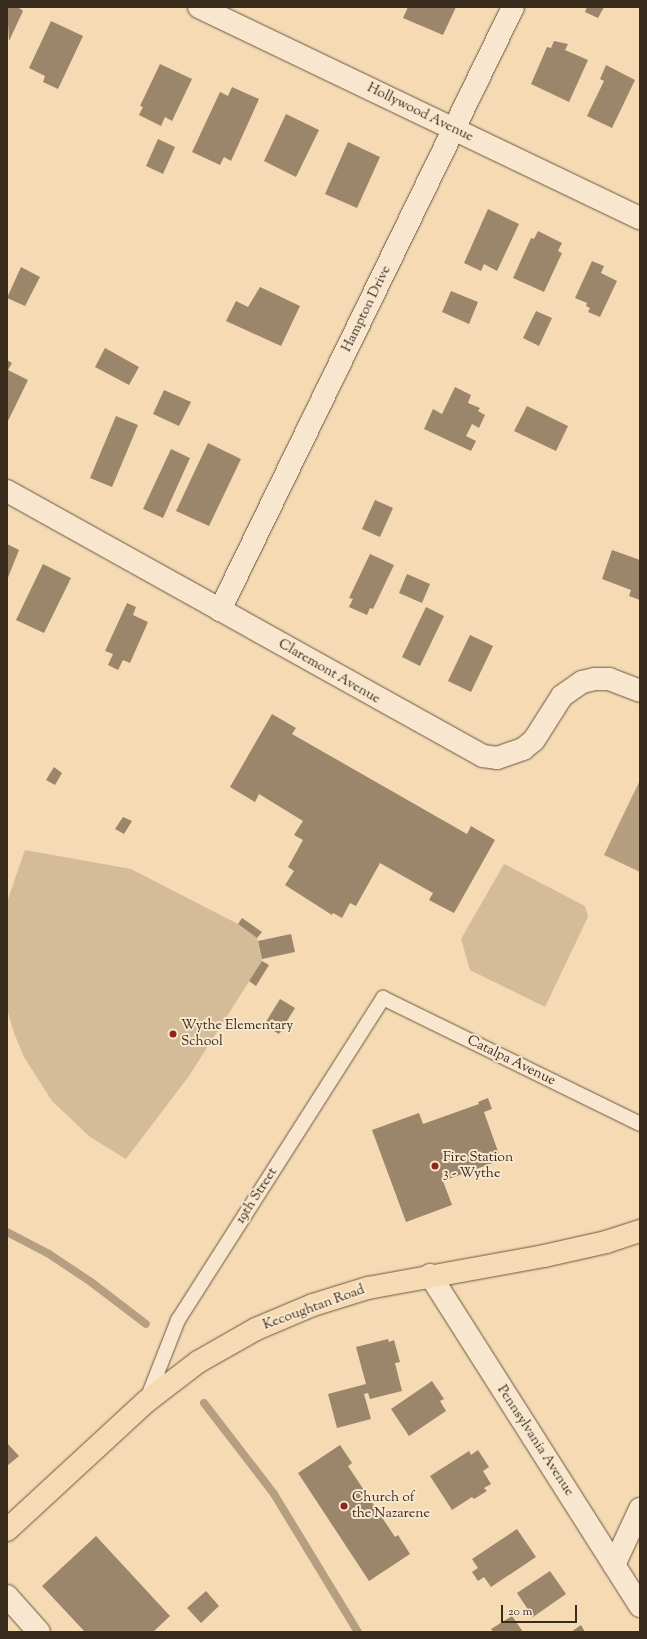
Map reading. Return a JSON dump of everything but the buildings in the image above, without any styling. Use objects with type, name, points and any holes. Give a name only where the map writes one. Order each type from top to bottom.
[{"type":"main road","name":"Kecoughtan Road","points":[[7,1530],[147,1401],[198,1362],[256,1329],[330,1299],[368,1288],[430,1275],[544,1256],[606,1242],[640,1231]]},
{"type":"street","name":"Hollywood Avenue","points":[[199,7],[640,218]]},
{"type":"street","name":"Hampton Drive","points":[[220,610],[455,130],[513,7]]},
{"type":"street","name":"Claremont Avenue","points":[[7,491],[471,752],[483,756],[503,757],[523,749],[534,740],[562,696],[582,682],[595,679],[609,680],[640,691]]},
{"type":"street","name":"Pennsylvania Avenue","points":[[430,1275],[640,1606]]},
{"type":"street","points":[[614,1565],[640,1509]]},
{"type":"street","points":[[7,1596],[39,1632]]},
{"type":"lane","name":"Catalpa Avenue","points":[[383,998],[640,1124]]},
{"type":"lane","name":"19th Street","points":[[147,1401],[178,1320],[383,998]]},
{"type":"shaded area","points":[[640,780],[640,872],[604,855]]},
{"type":"shaded area","points":[[25,850],[131,869],[238,924],[257,938],[262,961],[189,1076],[126,1159],[90,1137],[52,1101],[24,1057],[14,1033],[7,1009],[7,902]]},
{"type":"shaded area","points":[[504,864],[585,906],[588,917],[545,1007],[470,970],[461,939]]},
{"type":"waterway","points":[[7,1232],[49,1254],[91,1282],[146,1324]]},
{"type":"waterway","points":[[204,1403],[274,1494],[358,1632]]},
{"type":"place","name":"Wythe Elementary School","points":[[173,1034]]},
{"type":"place","name":"Fire Station 3 - Wythe","points":[[435,1166]]},
{"type":"place","name":"Church of the Nazarene","points":[[344,1506]]}]
